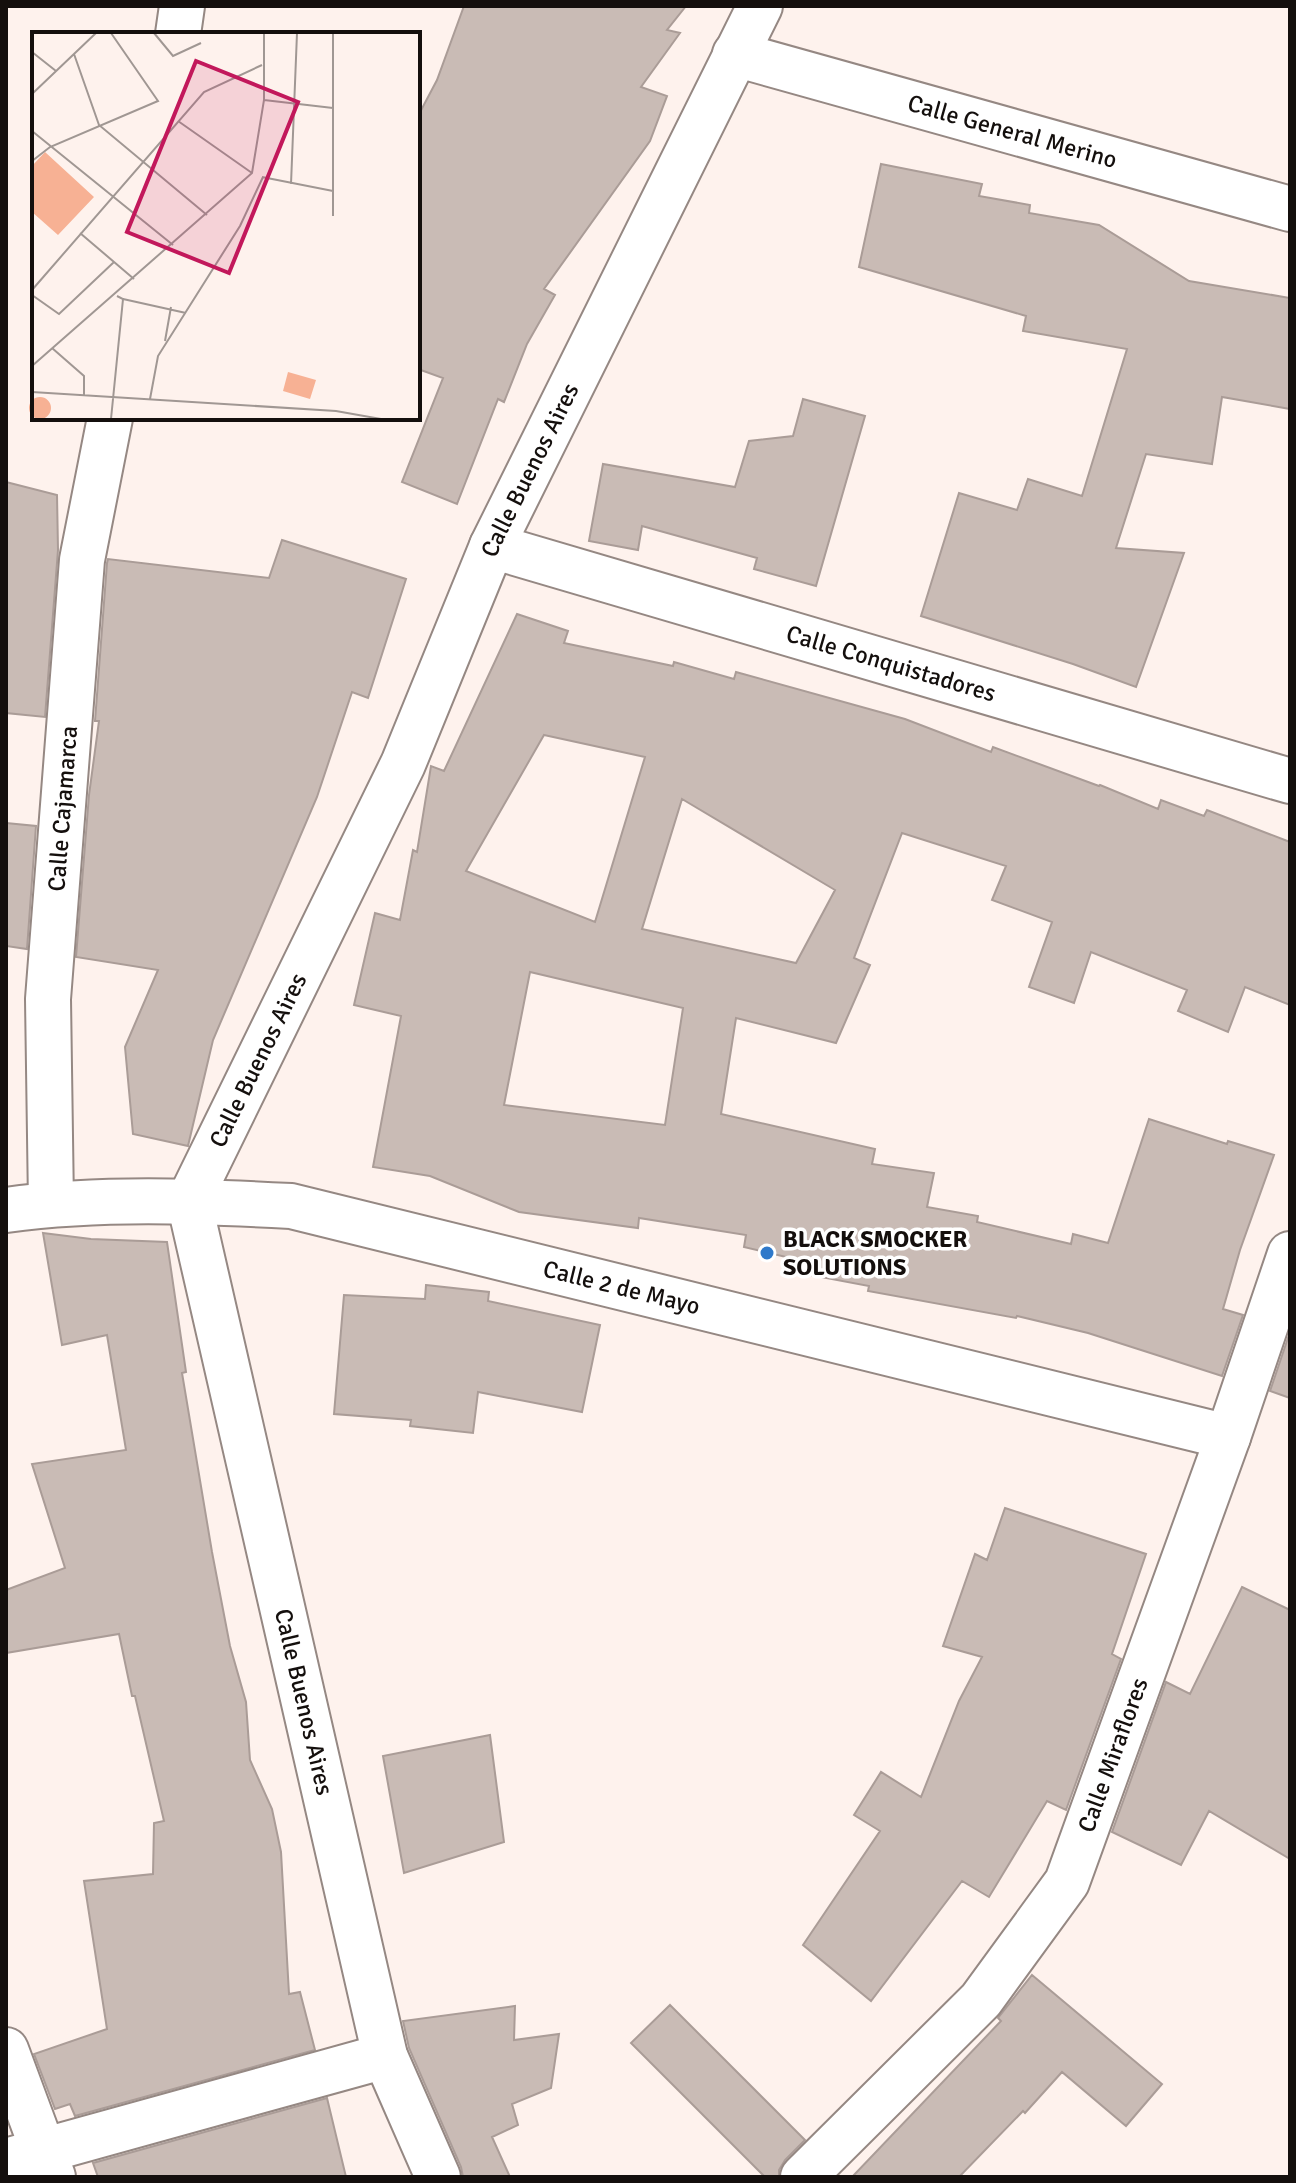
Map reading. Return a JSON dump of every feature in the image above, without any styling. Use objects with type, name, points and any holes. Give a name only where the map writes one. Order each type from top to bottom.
[{"type":"street","points":[[178,32],[182,6]]},
{"type":"street","name":"Calle Buenos Aires","points":[[438,2177],[385,2056],[189,1201],[403,764],[492,546],[760,6]]},
{"type":"street","name":"Calle General Merino","points":[[735,54],[1290,209]]},
{"type":"street","name":"Calle Cajamarca","points":[[51,1204],[48,999],[82,560],[110,420]]},
{"type":"street","name":"Calle Conquistadores","points":[[492,546],[1290,781]]},
{"type":"street","name":"Calle 2 de Mayo","points":[[6,1210],[51,1204],[189,1201],[291,1206],[1228,1437]]},
{"type":"street","name":"Calle Miraflores","points":[[803,2177],[981,2000],[1067,1882],[1228,1437],[1290,1254]]},
{"type":"street","points":[[6,2050],[34,2163],[385,2056]]},
{"type":"building","points":[[464,6],[686,6],[667,30],[680,33],[641,87],[667,96],[650,141],[544,289],[555,295],[527,344],[504,402],[498,399],[457,504],[402,482],[443,378],[420,370],[420,112],[437,80]]},
{"type":"building","points":[[881,164],[982,184],[979,196],[1030,205],[1029,213],[1099,225],[1189,281],[1290,298],[1290,409],[1222,397],[1212,464],[1146,454],[1116,548],[1184,553],[1136,687],[921,616],[959,493],[1017,510],[1028,479],[1082,496],[1127,349],[1023,331],[1026,316],[859,267]]},
{"type":"building","points":[[803,399],[865,416],[816,586],[754,569],[757,558],[642,526],[638,550],[589,541],[603,464],[735,487],[749,441],[793,436]]},
{"type":"building","points":[[6,482],[57,495],[58,550],[45,717],[6,713]]},
{"type":"building","points":[[282,540],[406,579],[368,698],[352,692],[317,797],[213,1040],[188,1146],[133,1134],[125,1047],[158,970],[76,957],[89,795],[99,721],[95,721],[107,563],[108,559],[269,578]]},
{"type":"building","points":[[517,614],[568,631],[564,643],[673,666],[674,662],[734,679],[736,672],[905,719],[991,752],[993,747],[1158,809],[1161,800],[1204,816],[1207,810],[1290,842],[1290,1005],[1245,987],[1228,1032],[1178,1011],[1187,990],[1091,952],[1074,1003],[1029,987],[1052,922],[992,900],[1006,866],[902,833],[854,958],[870,965],[836,1043],[736,1018],[721,1114],[875,1149],[872,1164],[934,1173],[927,1207],[978,1216],[977,1222],[1071,1244],[1073,1234],[1108,1243],[1149,1119],[1227,1144],[1228,1141],[1274,1155],[1240,1250],[1223,1309],[1243,1315],[1222,1376],[1088,1333],[1017,1316],[868,1291],[869,1286],[805,1274],[807,1262],[744,1247],[746,1235],[639,1218],[638,1228],[519,1212],[430,1176],[373,1167],[401,1016],[354,1005],[375,913],[400,920],[413,850],[417,852],[431,766],[444,771]],"holes":[[[544,735],[645,757],[595,922],[466,871]],[[682,799],[835,890],[796,963],[642,929]],[[530,972],[683,1008],[665,1125],[504,1105]]]},
{"type":"building","points":[[6,823],[36,826],[27,949],[6,946]]},
{"type":"building","points":[[43,1233],[91,1239],[167,1242],[186,1372],[182,1373],[230,1646],[246,1702],[250,1760],[272,1809],[281,1852],[289,1994],[300,1992],[315,2050],[75,2116],[70,2104],[55,2109],[34,2054],[107,2029],[84,1881],[153,1874],[154,1823],[164,1821],[119,1634],[6,1653],[6,1590],[65,1568],[32,1464],[126,1450],[107,1335],[62,1345]]},
{"type":"building","points":[[426,1285],[489,1292],[488,1301],[600,1325],[582,1412],[478,1392],[473,1433],[410,1426],[411,1420],[334,1414],[344,1295],[425,1299]]},
{"type":"building","points":[[1290,1332],[1290,1398],[1270,1391]]},
{"type":"building","points":[[1005,1508],[1146,1554],[1112,1654],[1121,1659],[1066,1810],[1047,1801],[989,1897],[962,1881],[871,2001],[803,1945],[880,1831],[854,1815],[881,1772],[921,1797],[959,1701],[982,1657],[943,1646],[975,1554],[987,1560]]},
{"type":"building","points":[[1242,1587],[1290,1610],[1290,1859],[1209,1811],[1181,1865],[1112,1832],[1166,1682],[1190,1694]]},
{"type":"building","points":[[490,1735],[504,1842],[404,1873],[383,1756]]},
{"type":"building","points":[[1032,1975],[1162,2084],[1126,2126],[1062,2072],[959,2177],[852,2177],[1001,2021],[998,2018]]},
{"type":"building","points":[[670,2005],[805,2140],[785,2160],[779,2177],[765,2177],[631,2043]]},
{"type":"building","points":[[515,2006],[514,2040],[559,2034],[551,2088],[512,2104],[518,2125],[492,2137],[510,2177],[463,2177],[409,2048],[403,2021]]},
{"type":"building","points":[[327,2098],[346,2177],[98,2177],[93,2163]]},
{"type":"place","name":"BLACK SMOCKER SOLUTIONS","points":[[767,1253]]}]
